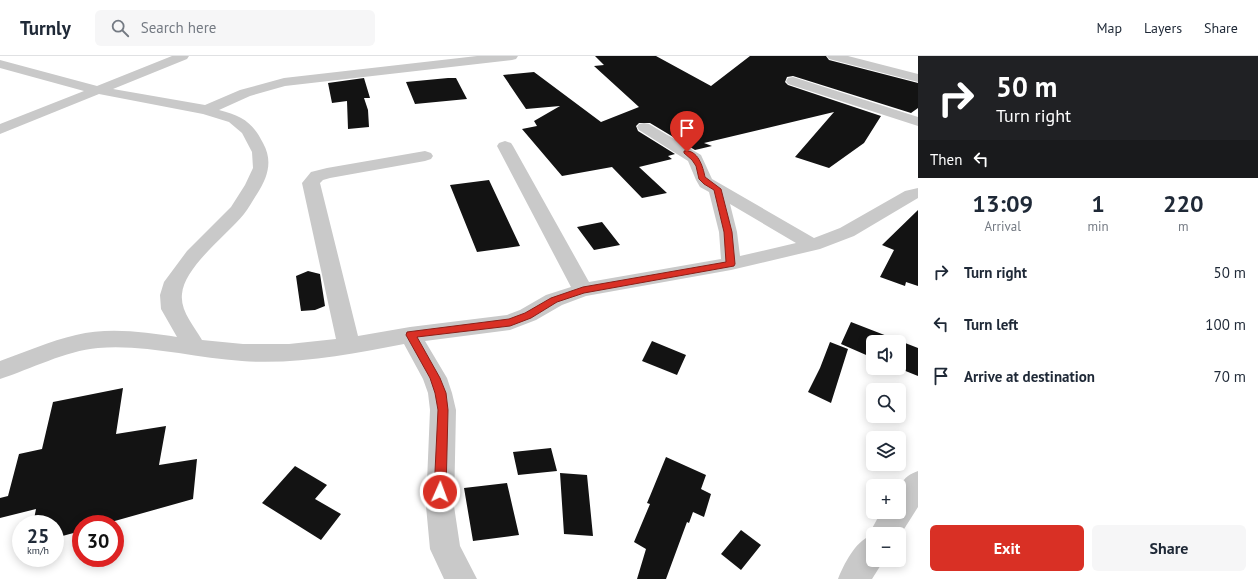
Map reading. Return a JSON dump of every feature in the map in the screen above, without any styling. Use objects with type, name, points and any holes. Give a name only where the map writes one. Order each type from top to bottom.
[{"type":"street","points":[[0,129],[183,56]]},
{"type":"street","points":[[206,110],[245,94],[284,82],[456,59],[512,56]]},
{"type":"street","points":[[833,56],[918,78]]},
{"type":"street","points":[[0,64],[98,90],[206,110],[234,119],[247,130],[260,152],[261,168],[254,185],[238,210],[194,255],[174,282],[171,295],[172,309],[195,348]]},
{"type":"street","points":[[794,81],[918,122]]},
{"type":"street","points":[[644,127],[695,158],[699,166],[701,178],[706,183],[813,245]]},
{"type":"street","points":[[505,146],[583,290]]},
{"type":"street","points":[[349,346],[311,183],[318,176],[327,173],[425,156]]},
{"type":"street","points":[[717,189],[728,232],[731,264]]},
{"type":"street","points":[[0,370],[71,345],[98,340],[145,340],[195,348],[243,353],[289,353],[349,346],[410,335],[510,322],[528,315],[554,300],[583,290],[731,264],[813,245],[847,232],[918,193]]},
{"type":"street","points":[[410,335],[435,378],[440,393],[443,410],[440,506],[445,548],[461,579]]},
{"type":"street","points":[[906,501],[918,483]]},
{"type":"street","points":[[854,579],[866,561]]},
{"type":"building","points":[[595,56],[656,56],[711,86],[750,56],[826,56],[829,60],[918,83],[918,108],[911,113],[793,76],[787,77],[785,82],[788,85],[881,116],[864,143],[829,168],[795,157],[834,112],[704,143],[712,146],[695,150],[650,123],[639,123],[636,126],[638,131],[675,154],[668,156],[672,159],[639,167],[667,193],[642,198],[612,167],[562,176],[522,129],[537,126],[534,121],[560,106],[526,109],[503,75],[534,72],[601,122],[639,107],[594,66],[604,65]]},
{"type":"building","points":[[364,78],[370,98],[364,98],[368,110],[369,127],[348,129],[347,101],[332,103],[328,83]]},
{"type":"building","points":[[456,78],[467,99],[415,104],[406,82]]},
{"type":"building","points":[[489,180],[520,246],[477,252],[450,185]]},
{"type":"building","points":[[918,210],[918,286],[906,282],[905,286],[880,277],[894,250],[882,245]]},
{"type":"building","points":[[602,222],[620,245],[594,250],[577,227]]},
{"type":"building","points":[[308,271],[320,274],[325,306],[315,310],[301,311],[296,276]]},
{"type":"building","points":[[851,322],[884,335],[866,335],[866,355],[841,344]]},
{"type":"building","points":[[652,341],[686,355],[677,375],[642,361]]},
{"type":"building","points":[[830,342],[848,349],[831,403],[808,392],[820,368]]},
{"type":"building","points":[[906,343],[918,348],[918,376],[906,371]]},
{"type":"building","points":[[123,388],[116,434],[166,426],[159,465],[197,459],[193,499],[124,518],[124,515],[72,515],[72,533],[64,536],[64,515],[35,515],[36,509],[0,518],[0,498],[8,496],[19,454],[42,449],[53,402]]},
{"type":"building","points":[[551,448],[557,471],[518,475],[513,452]]},
{"type":"building","points":[[666,457],[706,475],[701,489],[711,494],[704,517],[693,512],[689,523],[687,522],[666,579],[637,579],[646,549],[634,542],[650,504],[647,503]]},
{"type":"building","points":[[295,466],[327,485],[315,499],[341,514],[321,540],[262,503]]},
{"type":"building","points":[[560,473],[587,475],[593,536],[564,534]]},
{"type":"building","points":[[507,483],[519,535],[473,541],[464,488]]},
{"type":"building","points":[[741,530],[761,545],[741,570],[721,554]]},
{"type":"route","points":[[440,492],[443,410],[440,393],[435,378],[410,335],[510,322],[528,315],[554,300],[583,290],[731,264],[728,232],[717,189],[706,183],[701,178],[699,166],[695,158],[687,152]]}]
